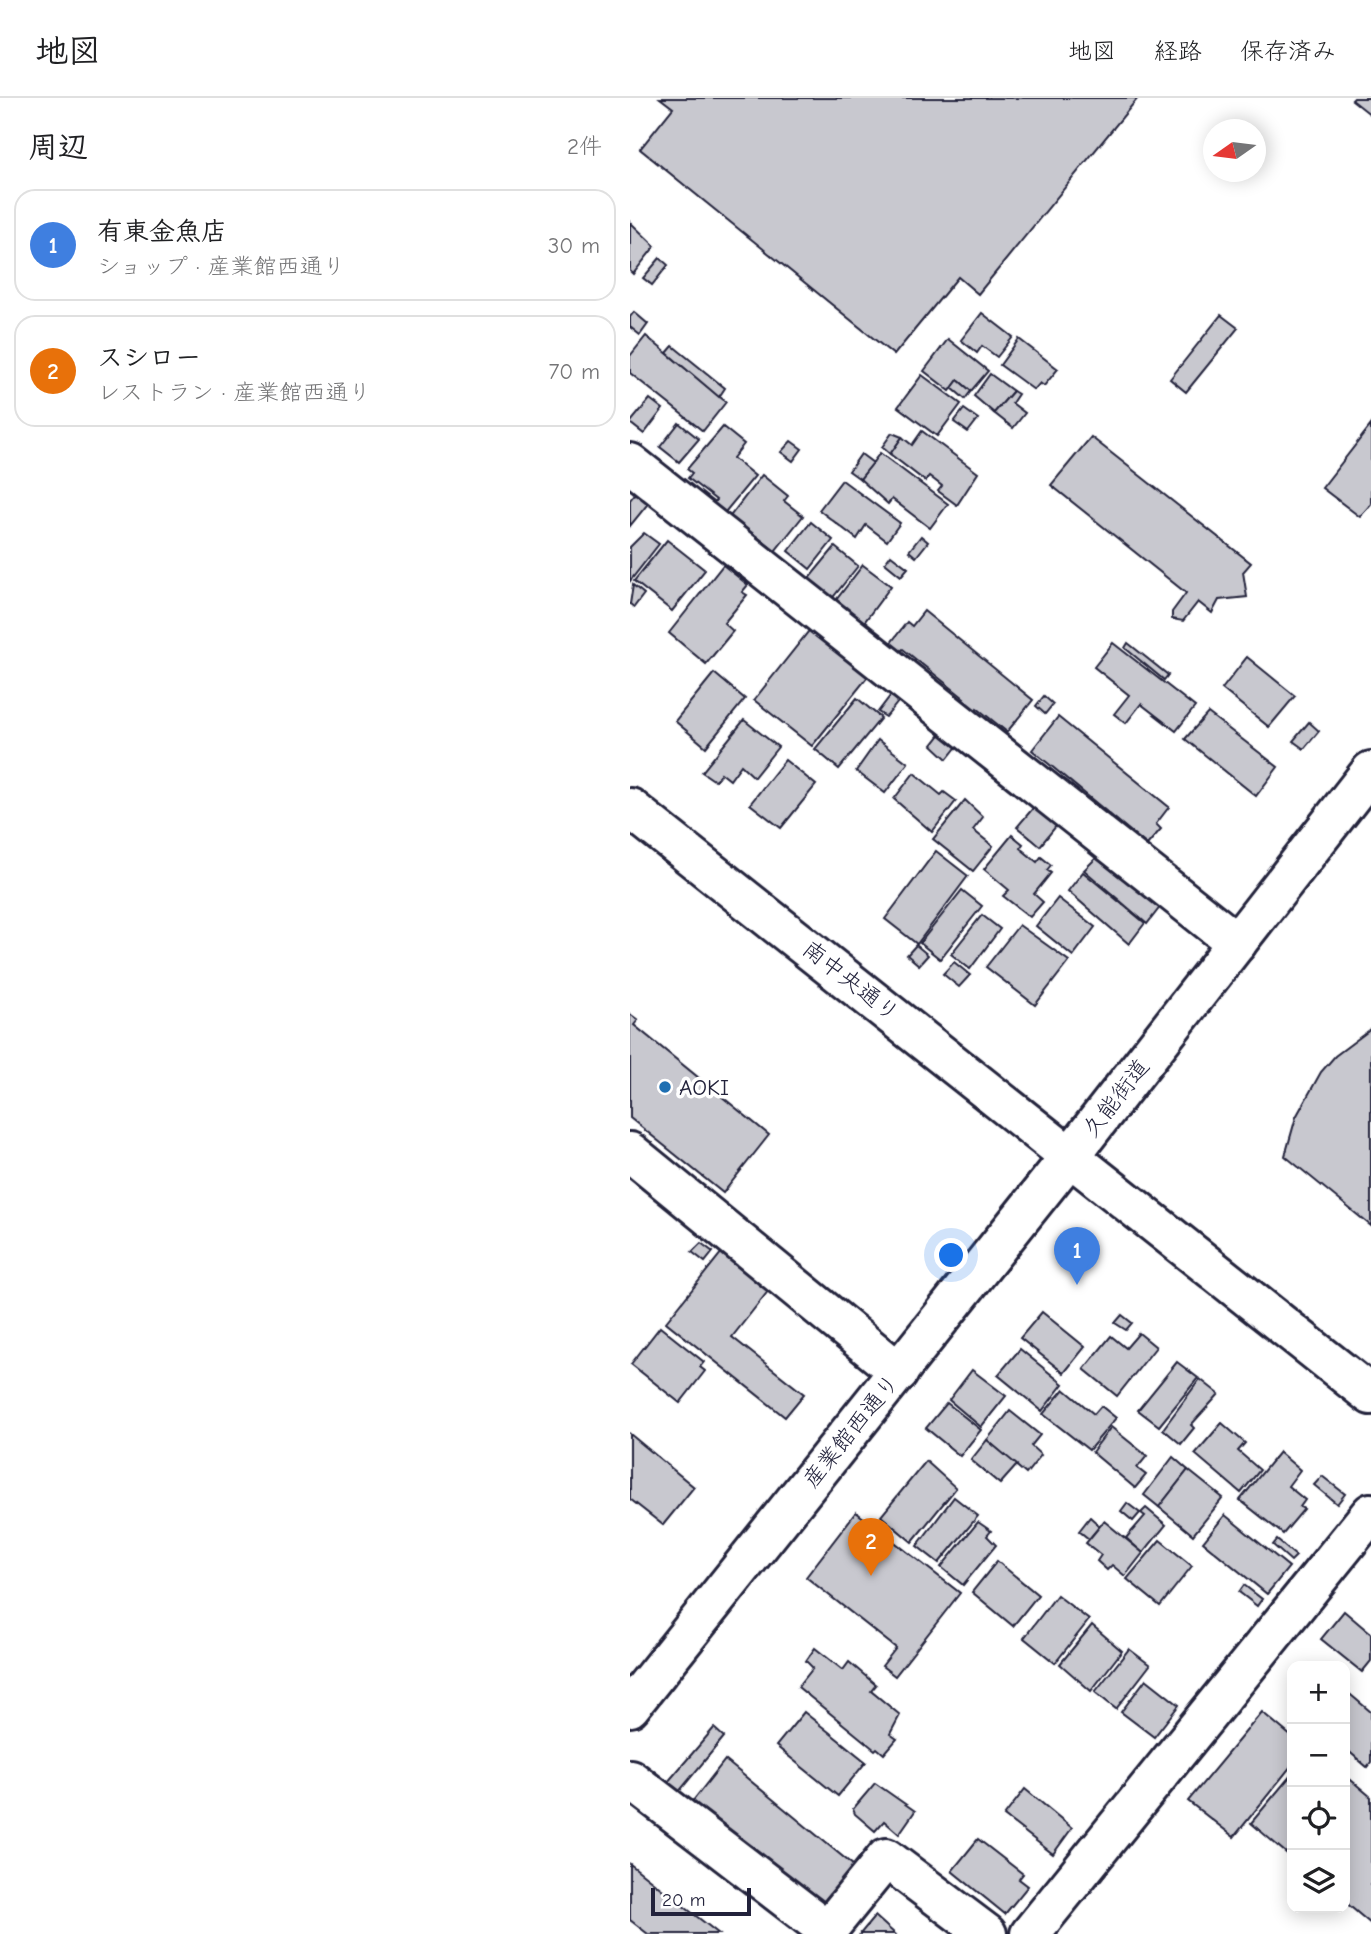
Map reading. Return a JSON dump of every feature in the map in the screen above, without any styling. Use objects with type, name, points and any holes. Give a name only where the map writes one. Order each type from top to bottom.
[{"type":"street","points":[[630,463],[1237,943]]},
{"type":"street","name":"久能街道","points":[[1371,771],[1071,1155],[1371,1395]]},
{"type":"street","name":"南中央通り","points":[[630,808],[1071,1155]]},
{"type":"street","points":[[630,1152],[899,1372]]},
{"type":"street","name":"産業館西通り","points":[[630,1707],[1071,1155]]},
{"type":"street","points":[[1030,1934],[1371,1513]]},
{"type":"street","points":[[630,1779],[826,1932],[886,1858],[987,1934]]},
{"type":"building","points":[[660,98],[1138,98],[978,294],[958,277],[894,355],[640,149],[673,108]]},
{"type":"building","points":[[1371,98],[1371,115],[1352,100]]},
{"type":"building","points":[[630,222],[655,246],[633,274],[630,271]]},
{"type":"building","points":[[660,258],[668,265],[652,285],[643,278]]},
{"type":"building","points":[[634,312],[648,324],[640,335],[630,327],[630,317]]},
{"type":"building","points":[[982,313],[1013,337],[997,357],[982,346],[977,353],[961,340]]},
{"type":"building","points":[[1221,315],[1238,328],[1186,392],[1170,379]]},
{"type":"building","points":[[646,336],[726,402],[703,431],[630,373],[630,356]]},
{"type":"building","points":[[948,339],[988,371],[971,391],[958,380],[950,391],[924,371]]},
{"type":"building","points":[[1019,339],[1058,369],[1044,386],[1040,383],[1034,390],[1000,365]]},
{"type":"building","points":[[673,346],[725,388],[719,397],[667,353]]},
{"type":"building","points":[[990,374],[1013,391],[994,413],[974,396]]},
{"type":"building","points":[[922,375],[961,404],[937,436],[898,407]]},
{"type":"building","points":[[958,380],[971,391],[965,399],[952,388]]},
{"type":"building","points":[[1013,391],[1018,394],[1012,403],[1025,413],[1013,428],[994,413]]},
{"type":"building","points":[[650,399],[663,409],[644,434],[630,423]]},
{"type":"building","points":[[964,409],[978,419],[968,432],[954,422]]},
{"type":"building","points":[[679,423],[699,439],[679,462],[660,447]]},
{"type":"building","points":[[1371,425],[1371,504],[1360,517],[1322,488]]},
{"type":"building","points":[[723,427],[744,444],[733,458],[755,476],[721,517],[710,508],[716,500],[688,478],[692,473],[687,469]]},
{"type":"building","points":[[922,431],[978,473],[957,505],[938,491],[942,486],[929,476],[925,481],[890,454],[902,437],[912,445]]},
{"type":"building","points":[[892,433],[902,437],[890,454],[882,447]]},
{"type":"building","points":[[1091,437],[1251,563],[1243,572],[1247,597],[1219,600],[1212,613],[1198,602],[1183,621],[1172,619],[1172,612],[1186,593],[1051,485]]},
{"type":"building","points":[[791,441],[802,449],[793,461],[781,452]]},
{"type":"building","points":[[880,453],[948,504],[930,528],[892,499],[888,504],[860,479]]},
{"type":"building","points":[[861,454],[873,463],[860,479],[849,471]]},
{"type":"building","points":[[762,475],[788,496],[784,501],[803,516],[775,551],[756,536],[752,542],[728,519]]},
{"type":"building","points":[[842,480],[900,523],[887,541],[866,525],[857,539],[819,510]]},
{"type":"building","points":[[638,490],[651,500],[630,526],[630,500]]},
{"type":"building","points":[[811,522],[833,540],[810,569],[788,551]]},
{"type":"building","points":[[644,533],[659,544],[630,581],[630,547]]},
{"type":"building","points":[[921,536],[928,542],[916,557],[909,551]]},
{"type":"building","points":[[667,540],[705,570],[672,611],[634,581]]},
{"type":"building","points":[[835,547],[858,566],[830,601],[806,582]]},
{"type":"building","points":[[891,555],[908,568],[901,576],[885,563]]},
{"type":"building","points":[[723,565],[748,585],[742,592],[747,595],[724,623],[733,631],[706,664],[669,633]]},
{"type":"building","points":[[863,565],[891,586],[862,625],[833,604]]},
{"type":"building","points":[[633,585],[644,594],[634,607],[630,604]]},
{"type":"building","points":[[924,611],[1033,700],[1007,732],[977,708],[975,712],[962,701],[964,698],[903,649],[900,652],[890,644],[907,622],[912,626]]},
{"type":"building","points":[[812,627],[871,673],[812,746],[754,700]]},
{"type":"building","points":[[1113,643],[1195,707],[1176,731],[1141,704],[1126,723],[1114,714],[1129,695],[1094,667]]},
{"type":"building","points":[[1128,643],[1168,675],[1164,680],[1125,648]]},
{"type":"building","points":[[1247,657],[1295,696],[1269,727],[1222,689]]},
{"type":"building","points":[[714,673],[745,699],[706,747],[675,721]]},
{"type":"building","points":[[894,691],[902,697],[886,717],[878,712]]},
{"type":"building","points":[[1044,696],[1053,704],[1045,714],[1036,706]]},
{"type":"building","points":[[857,698],[881,718],[839,769],[815,749]]},
{"type":"building","points":[[1208,713],[1278,767],[1256,796],[1185,739]]},
{"type":"building","points":[[1058,717],[1169,807],[1156,824],[1161,829],[1147,845],[1032,750]]},
{"type":"building","points":[[744,720],[778,747],[754,777],[741,765],[730,780],[721,773],[715,781],[702,772]]},
{"type":"building","points":[[1309,722],[1319,731],[1304,749],[1293,741]]},
{"type":"building","points":[[943,731],[959,744],[947,759],[932,745]]},
{"type":"building","points":[[878,740],[908,763],[885,793],[856,771]]},
{"type":"building","points":[[785,760],[816,785],[781,828],[750,804]]},
{"type":"building","points":[[914,773],[941,795],[944,792],[956,801],[932,832],[894,799]]},
{"type":"building","points":[[965,800],[983,817],[973,830],[993,846],[973,871],[933,839]]},
{"type":"building","points":[[1034,807],[1057,825],[1040,846],[1017,827]]},
{"type":"building","points":[[1012,835],[1023,844],[1020,848],[1037,862],[1041,857],[1051,865],[1047,870],[1051,873],[1034,894],[1043,902],[1030,917],[1003,896],[1009,890],[984,869]]},
{"type":"building","points":[[936,851],[968,876],[917,944],[885,919]]},
{"type":"building","points":[[1096,858],[1117,874],[1119,871],[1161,906],[1147,924],[1084,870]]},
{"type":"building","points":[[1083,872],[1145,923],[1129,944],[1068,891]]},
{"type":"building","points":[[962,890],[982,906],[940,959],[920,943]]},
{"type":"building","points":[[1058,898],[1095,927],[1073,956],[1036,926]]},
{"type":"building","points":[[982,915],[1000,929],[970,969],[951,954]]},
{"type":"building","points":[[1019,925],[1069,961],[1035,1005],[986,967]]},
{"type":"building","points":[[916,945],[928,955],[919,965],[907,955]]},
{"type":"building","points":[[954,962],[970,975],[959,987],[943,974]]},
{"type":"building","points":[[630,1014],[638,1020],[634,1025],[769,1135],[723,1193],[630,1118]]},
{"type":"building","points":[[1371,1029],[1371,1226],[1285,1156],[1296,1117],[1321,1072],[1335,1056]]},
{"type":"building","points":[[701,1243],[713,1252],[705,1262],[692,1252]]},
{"type":"building","points":[[722,1252],[769,1290],[732,1337],[804,1394],[785,1417],[666,1322]]},
{"type":"building","points":[[1042,1312],[1085,1347],[1064,1373],[1020,1338]]},
{"type":"building","points":[[1122,1315],[1132,1323],[1126,1330],[1115,1323]]},
{"type":"building","points":[[660,1327],[704,1362],[700,1367],[705,1371],[680,1403],[631,1364]]},
{"type":"building","points":[[1139,1333],[1156,1347],[1117,1396],[1084,1369],[1111,1336],[1126,1348]]},
{"type":"building","points":[[1020,1349],[1063,1384],[1042,1411],[998,1375]]},
{"type":"building","points":[[1177,1362],[1198,1378],[1159,1426],[1138,1410]]},
{"type":"building","points":[[972,1370],[1006,1396],[981,1427],[949,1400]]},
{"type":"building","points":[[1200,1379],[1219,1394],[1191,1425],[1194,1428],[1181,1444],[1163,1429]]},
{"type":"building","points":[[1064,1389],[1094,1414],[1101,1406],[1116,1418],[1089,1450],[1043,1414]]},
{"type":"building","points":[[947,1403],[981,1430],[960,1456],[926,1428]]},
{"type":"building","points":[[1010,1411],[1040,1435],[1031,1446],[1041,1455],[1026,1474],[987,1440]]},
{"type":"building","points":[[1222,1423],[1245,1443],[1238,1451],[1260,1470],[1241,1493],[1195,1454]]},
{"type":"building","points":[[1111,1427],[1147,1456],[1137,1468],[1146,1475],[1135,1488],[1092,1452]]},
{"type":"building","points":[[630,1434],[694,1487],[663,1525],[630,1499]]},
{"type":"building","points":[[987,1440],[1017,1465],[1000,1484],[971,1460]]},
{"type":"building","points":[[1279,1452],[1300,1470],[1288,1486],[1305,1500],[1300,1507],[1304,1509],[1283,1534],[1240,1500]]},
{"type":"building","points":[[1173,1457],[1188,1470],[1159,1507],[1144,1495]]},
{"type":"building","points":[[926,1461],[956,1488],[912,1542],[881,1516]]},
{"type":"building","points":[[1188,1470],[1223,1498],[1193,1535],[1159,1507]]},
{"type":"building","points":[[1322,1476],[1345,1494],[1337,1504],[1314,1485]]},
{"type":"building","points":[[954,1497],[978,1516],[939,1563],[917,1546]]},
{"type":"building","points":[[1127,1503],[1140,1513],[1133,1521],[1121,1511]]},
{"type":"building","points":[[1146,1508],[1166,1525],[1143,1553],[1126,1538],[1145,1516],[1141,1513]]},
{"type":"building","points":[[856,1512],[960,1593],[895,1676],[882,1666],[896,1648],[806,1577]]},
{"type":"building","points":[[1225,1515],[1289,1567],[1267,1594],[1203,1542]]},
{"type":"building","points":[[1090,1517],[1100,1526],[1089,1539],[1079,1531]]},
{"type":"building","points":[[1104,1521],[1143,1553],[1125,1576],[1112,1565],[1107,1570],[1097,1561],[1101,1555],[1086,1543]]},
{"type":"building","points":[[978,1522],[991,1531],[987,1536],[996,1545],[963,1585],[941,1567]]},
{"type":"building","points":[[1160,1540],[1192,1566],[1160,1606],[1127,1579]]},
{"type":"building","points":[[1277,1540],[1296,1556],[1291,1561],[1273,1545]]},
{"type":"building","points":[[997,1561],[1038,1595],[1013,1626],[972,1592]]},
{"type":"building","points":[[1244,1585],[1262,1599],[1257,1606],[1239,1592]]},
{"type":"building","points":[[1057,1595],[1089,1620],[1055,1663],[1024,1638]]},
{"type":"building","points":[[1344,1611],[1371,1634],[1371,1661],[1362,1672],[1321,1639]]},
{"type":"building","points":[[1092,1625],[1122,1651],[1091,1691],[1060,1664]]},
{"type":"building","points":[[815,1648],[843,1670],[849,1662],[876,1685],[871,1691],[900,1715],[890,1734],[897,1739],[884,1754],[877,1748],[875,1750],[798,1687],[813,1668],[806,1661]]},
{"type":"building","points":[[1129,1649],[1150,1665],[1116,1709],[1095,1692]]},
{"type":"building","points":[[1146,1679],[1179,1705],[1154,1737],[1121,1712]]},
{"type":"building","points":[[1350,1694],[1371,1712],[1371,1762],[1367,1767],[1350,1752]]},
{"type":"building","points":[[804,1712],[866,1762],[838,1796],[776,1746]]},
{"type":"building","points":[[1262,1712],[1287,1733],[1287,1771],[1234,1837],[1188,1801]]},
{"type":"building","points":[[714,1728],[724,1737],[678,1793],[667,1783]]},
{"type":"building","points":[[725,1760],[854,1866],[822,1904],[692,1802]]},
{"type":"building","points":[[1350,1779],[1371,1797],[1371,1924],[1350,1906]]},
{"type":"building","points":[[1287,1780],[1287,1854],[1251,1823]]},
{"type":"building","points":[[875,1783],[915,1811],[899,1834],[884,1821],[875,1831],[855,1814],[853,1809]]},
{"type":"building","points":[[1025,1789],[1072,1828],[1053,1854],[1004,1816]]},
{"type":"building","points":[[978,1839],[1023,1874],[1019,1879],[1028,1886],[1005,1914],[952,1871]]},
{"type":"building","points":[[630,1864],[719,1934],[648,1934],[630,1920]]},
{"type":"building","points":[[875,1916],[895,1934],[860,1934]]},
{"type":"place","name":"AOKI","points":[[665,1087]]},
{"type":"place","name":"有東金魚店","points":[[1077,1285]]},
{"type":"place","name":"スシロー","points":[[871,1576]]}]
